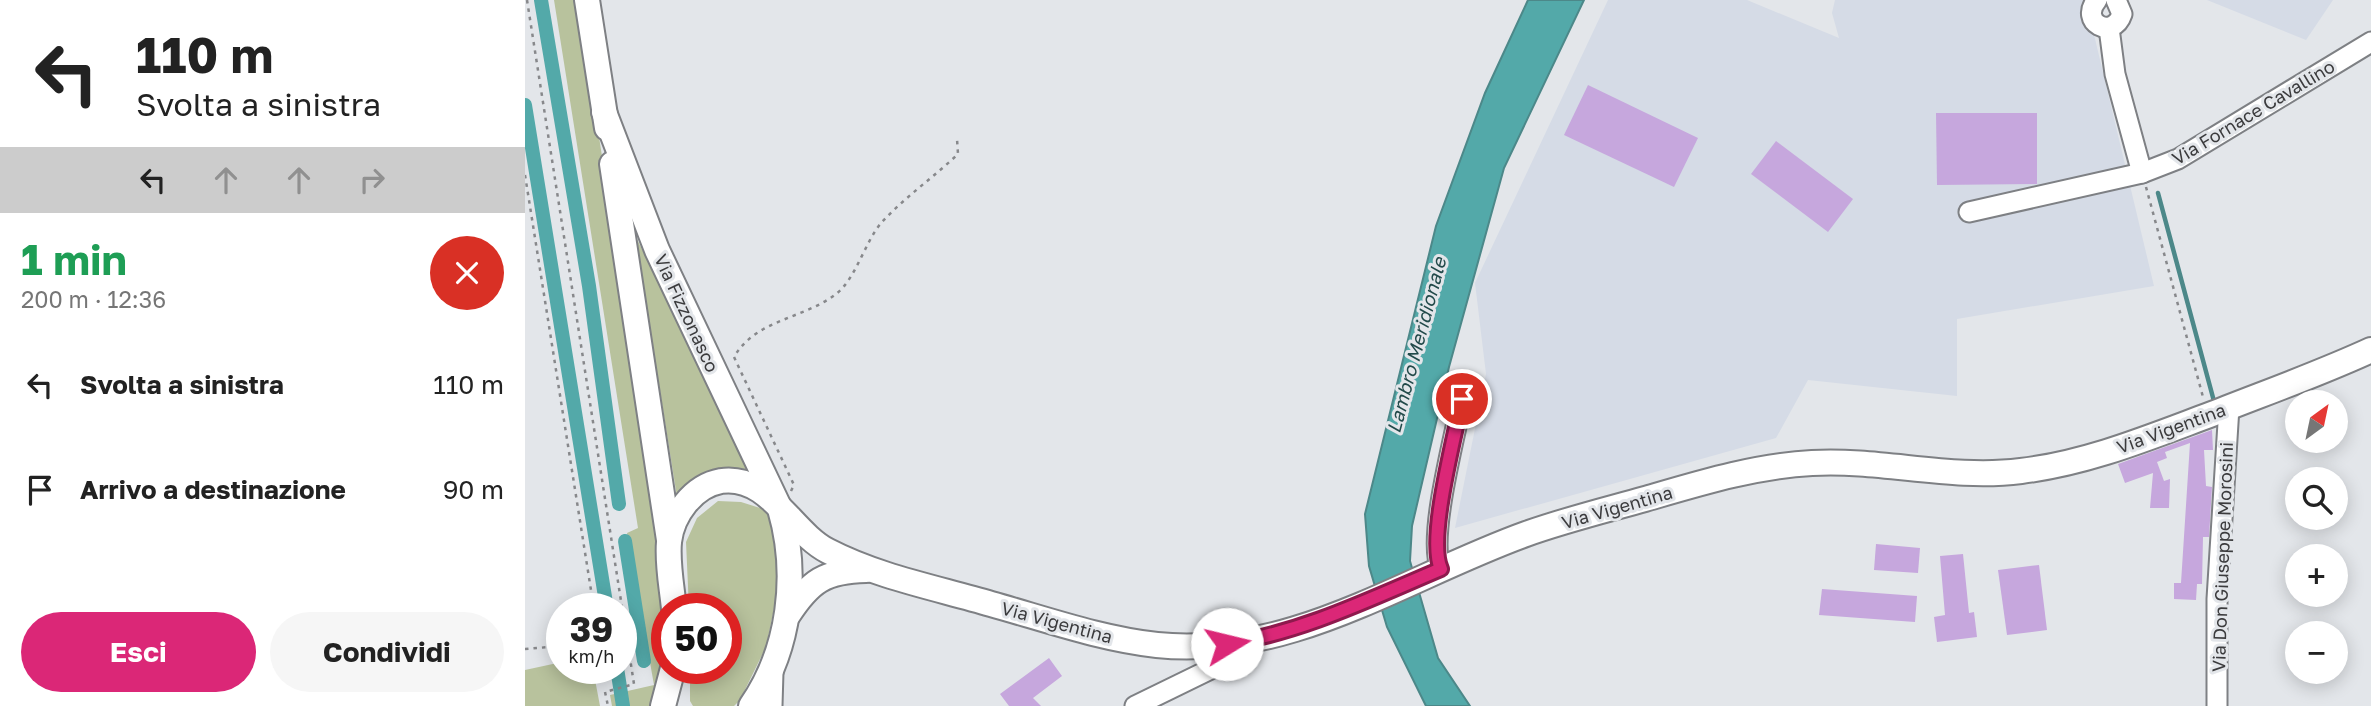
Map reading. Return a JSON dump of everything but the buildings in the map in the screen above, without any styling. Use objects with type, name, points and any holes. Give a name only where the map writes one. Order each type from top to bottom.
[{"type":"main road","name":"Via Fizzonasco","points":[[587,0],[669,541],[673,593]]},
{"type":"main road","name":"Via Fizzonasco","points":[[604,112],[657,250],[780,509]]},
{"type":"main road","name":"Via Vigentina","points":[[870,570],[1091,632],[1156,645],[1190,647],[1268,638],[1317,622],[1526,534],[1737,473],[1811,463],[1843,463],[1969,474],[2018,472],[2069,464],[2329,370],[2371,350]]},
{"type":"main road","points":[[669,541],[686,502],[700,488],[716,482],[732,481],[749,484],[764,493],[801,533],[815,544],[870,570]]},
{"type":"main road","points":[[751,706],[774,666],[786,618],[790,563],[787,535],[780,509]]},
{"type":"main road","points":[[786,618],[802,594],[816,581],[835,572],[870,570]]},
{"type":"main road","points":[[663,706],[669,684]]},
{"type":"main road","points":[[674,684],[678,706]]},
{"type":"street","points":[[2094,1],[2091,18],[2098,26],[2109,28],[2118,24],[2122,14],[2120,4],[2116,0]]},
{"type":"street","points":[[2109,28],[2115,74],[2142,173]]},
{"type":"street","name":"Via Fornace Cavallino","points":[[1969,212],[2142,173],[2178,159],[2371,42]]},
{"type":"street","points":[[1430,574],[1437,561],[1438,528],[1462,399]]},
{"type":"street","name":"Via Don Giuseppe Morosini","points":[[2217,706],[2220,411]]},
{"type":"street","points":[[772,706],[774,666]]},
{"type":"street","points":[[1135,706],[1215,667]]},
{"type":"path","points":[[527,0],[634,684],[604,692],[607,706]]},
{"type":"path","points":[[780,509],[794,485],[734,358],[743,342],[782,319],[820,304],[839,292],[881,223],[958,154],[957,139]]},
{"type":"path","points":[[2142,173],[2220,411]]},
{"type":"path","points":[[525,175],[591,593]]},
{"type":"path","points":[[525,649],[546,647]]},
{"type":"shaded area","points":[[1608,0],[1747,0],[1839,38],[1832,13],[1835,0],[2098,0],[2091,22],[2154,286],[1957,319],[1957,396],[1808,380],[1776,438],[1455,528],[1486,374],[1475,283]]},
{"type":"shaded area","points":[[2207,0],[2333,0],[2306,40]]},
{"type":"green space","points":[[554,0],[578,0],[647,449],[665,593],[651,593],[651,668],[627,533],[638,528]]},
{"type":"green space","points":[[635,235],[752,474],[677,497]]},
{"type":"green space","points":[[718,501],[741,502],[766,510],[780,533],[779,585],[766,647],[740,700],[734,706],[693,706],[690,701],[690,684],[742,684],[742,593],[688,593],[686,542],[697,518]]},
{"type":"green space","points":[[546,665],[546,684],[596,684],[600,706],[525,706],[525,670]]},
{"type":"green space","points":[[662,684],[657,706],[612,706],[610,695]]},
{"type":"water","name":"Lambro Meridionale","points":[[1528,0],[1584,0],[1504,168],[1449,367],[1412,526],[1410,561],[1438,658],[1470,706],[1426,706],[1387,627],[1369,566],[1365,514],[1436,226],[1485,93]]},
{"type":"waterway","points":[[541,0],[589,286],[619,504]]},
{"type":"waterway","points":[[525,105],[604,593]]},
{"type":"waterway","points":[[2158,193],[2215,405]]},
{"type":"waterway","points":[[625,541],[644,661]]},
{"type":"waterway","points":[[620,684],[623,706]]},
{"type":"route","points":[[1227,644],[1268,638],[1317,622],[1441,569],[1437,561],[1438,528],[1462,399]]}]
